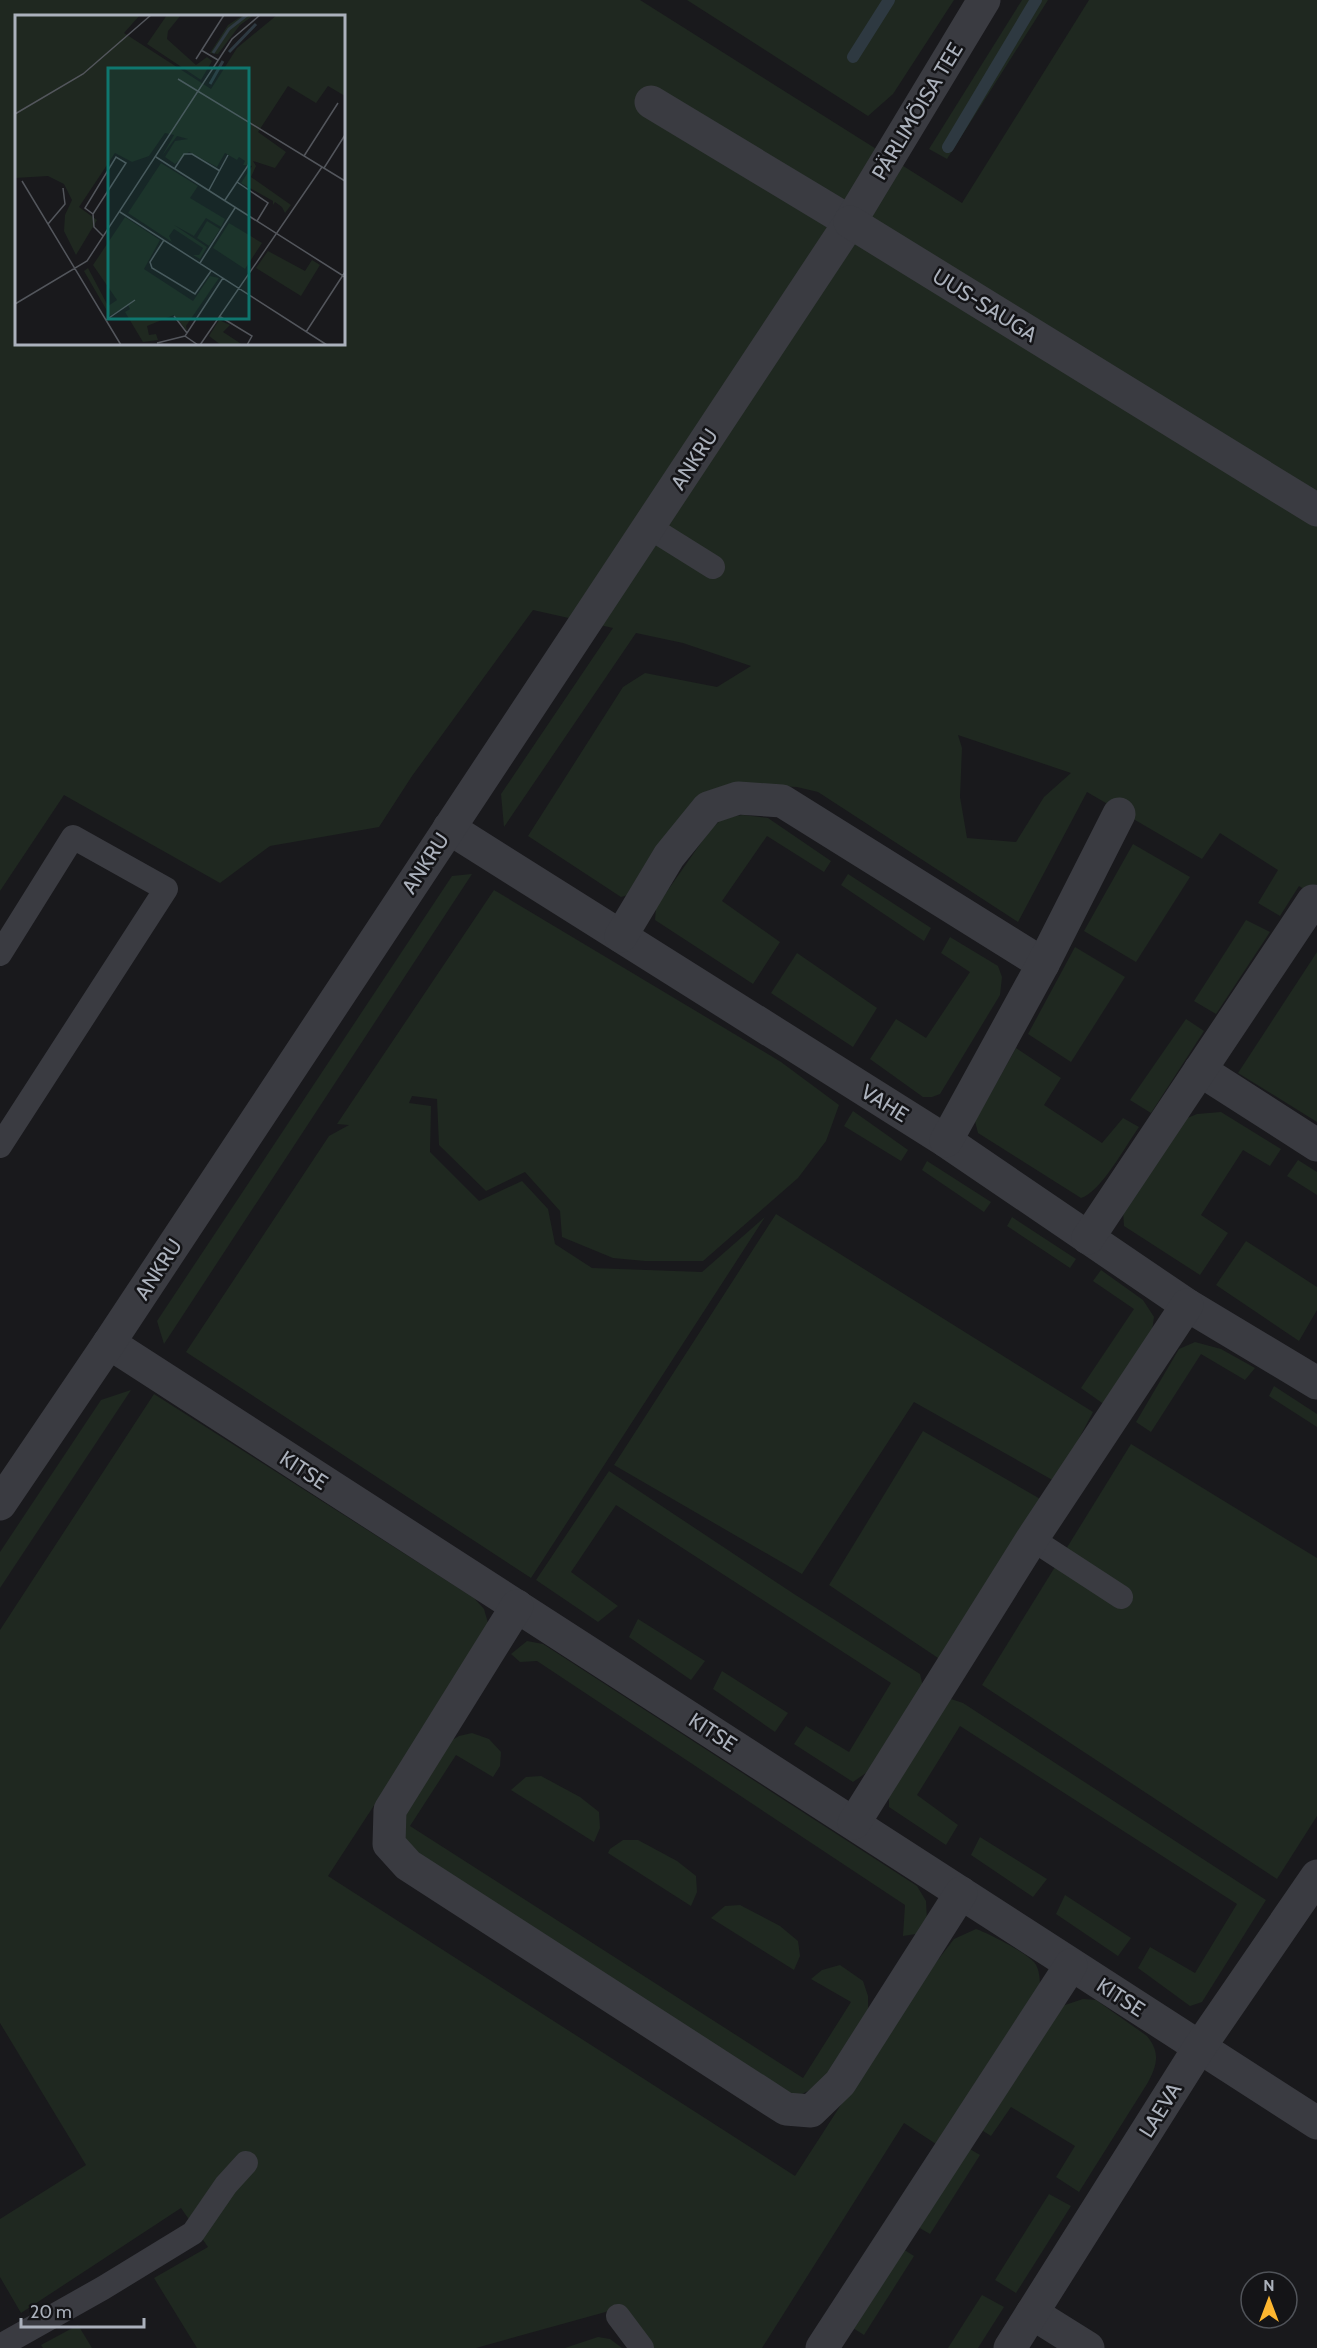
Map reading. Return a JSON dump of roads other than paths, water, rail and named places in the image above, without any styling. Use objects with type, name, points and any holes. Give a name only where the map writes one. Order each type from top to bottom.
[{"type":"street","name":"PÄRLIMÕISA TEE","points":[[850,222],[984,0]]},
{"type":"street","name":"UUS-SAUGA","points":[[651,102],[1317,510]]},
{"type":"street","name":"ANKRU","points":[[0,1504],[109,1343],[850,222]]},
{"type":"street","points":[[621,936],[669,856],[708,808],[738,798],[782,801],[1043,964]]},
{"type":"street","points":[[946,1141],[1043,964],[1119,814]]},
{"type":"street","name":"VAHE","points":[[449,828],[946,1141],[1187,1305],[1317,1383]]},
{"type":"street","points":[[1088,1238],[1313,901]]},
{"type":"street","points":[[1200,1070],[1317,1145]]},
{"type":"street","points":[[854,1822],[1032,1539],[1187,1305]]},
{"type":"street","name":"KITSE","points":[[109,1343],[1317,2123]]},
{"type":"street","points":[[517,1606],[390,1810],[389,1844],[408,1865],[786,2109],[811,2111],[840,2083],[904,1979],[961,1893]]},
{"type":"street","name":"LAEVA","points":[[1010,2348],[1199,2048],[1317,1876]]},
{"type":"street","points":[[822,2348],[1071,1965]]},
{"type":"street","points":[[1032,2313],[1088,2348]]},
{"type":"lane","points":[[649,527],[713,567]]},
{"type":"lane","points":[[0,954],[73,837],[166,889],[0,1146]]},
{"type":"lane","points":[[1032,1539],[1121,1597]]},
{"type":"lane","points":[[0,2346],[103,2288],[193,2233],[226,2185],[246,2163]]},
{"type":"lane","points":[[618,2316],[642,2348]]},
{"type":"waterway","points":[[853,57],[889,0]]},
{"type":"waterway","points":[[948,147],[1036,0]]}]
